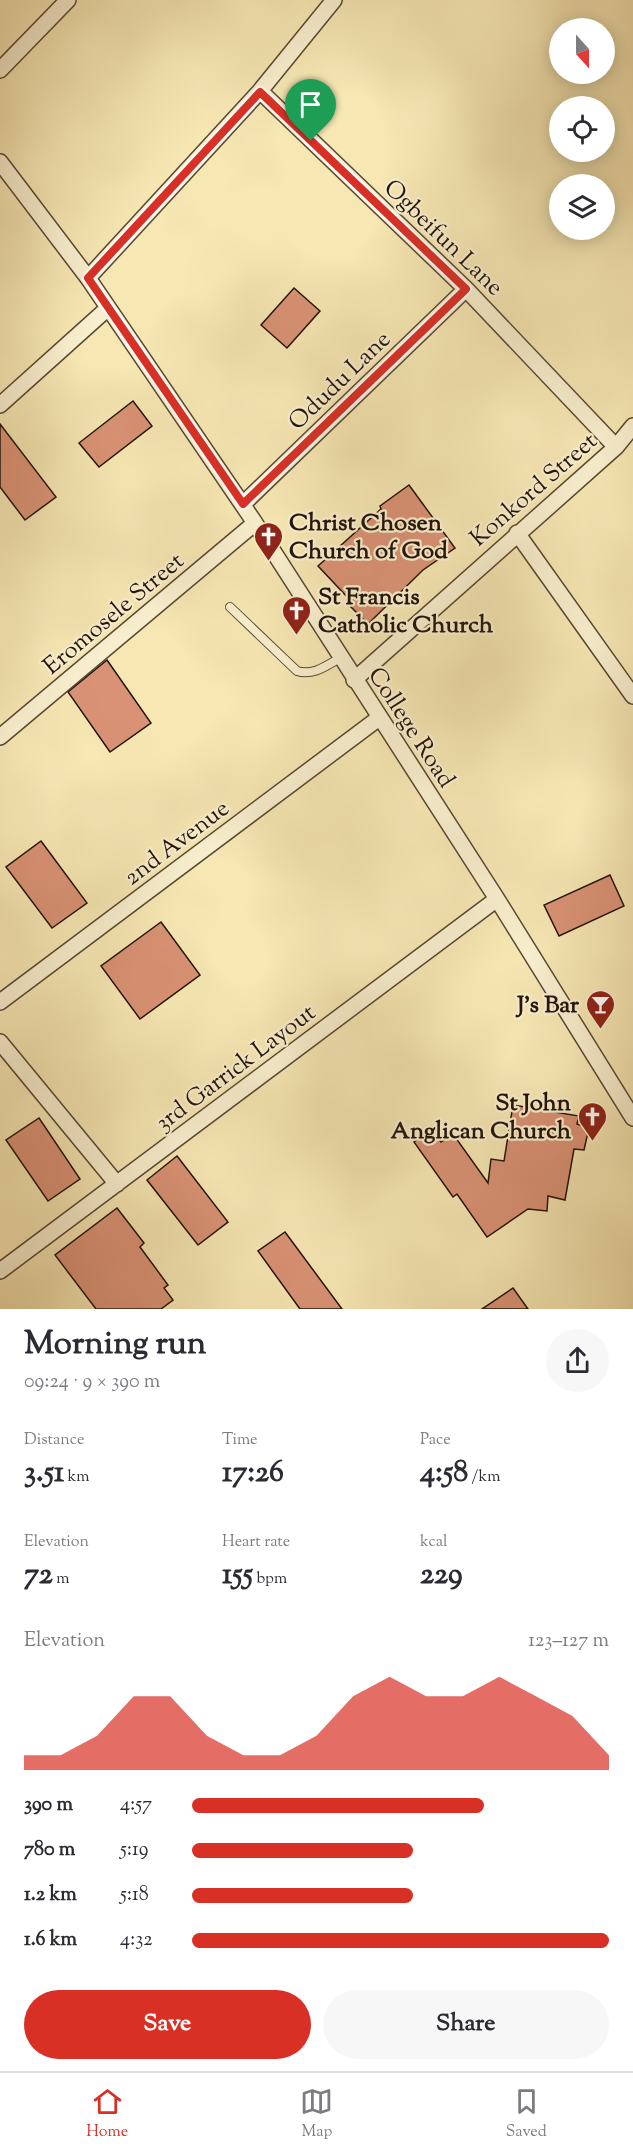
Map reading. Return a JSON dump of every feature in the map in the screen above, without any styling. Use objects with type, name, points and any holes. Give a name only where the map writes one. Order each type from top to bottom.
[{"type":"street","points":[[0,70],[68,0]]},
{"type":"street","points":[[88,278],[260,92],[334,0]]},
{"type":"street","name":"Ogbeifun Lane","points":[[260,92],[466,289],[616,447]]},
{"type":"street","name":"College Road","points":[[0,162],[88,278],[243,504],[354,680],[497,898],[633,1118]]},
{"type":"street","name":"Odudu Lane","points":[[243,504],[466,289]]},
{"type":"street","points":[[0,405],[108,308]]},
{"type":"street","name":"Konkord Street","points":[[354,680],[616,447],[633,426]]},
{"type":"street","name":"Eromosele Street","points":[[0,737],[255,523]]},
{"type":"street","points":[[517,533],[633,696]]},
{"type":"street","name":"2nd Avenue","points":[[0,1002],[379,718]]},
{"type":"street","name":"3rd Garrick Layout","points":[[0,1271],[497,898]]},
{"type":"street","points":[[0,1042],[117,1184]]},
{"type":"lane","points":[[230,607],[297,670],[306,674],[340,658]]},
{"type":"building","points":[[294,288],[320,311],[287,348],[261,325]]},
{"type":"building","points":[[133,401],[152,426],[99,467],[79,443]]},
{"type":"building","points":[[0,424],[56,497],[25,520],[0,487]]},
{"type":"building","points":[[409,485],[455,548],[423,570],[368,624],[347,603],[350,600],[318,566],[381,509],[380,506]]},
{"type":"building","points":[[107,660],[151,723],[110,752],[68,692]]},
{"type":"building","points":[[41,841],[87,903],[52,928],[6,867]]},
{"type":"building","points":[[610,875],[624,906],[559,936],[544,905]]},
{"type":"building","points":[[161,922],[200,975],[140,1019],[101,966]]},
{"type":"building","points":[[513,1105],[579,1116],[577,1124],[589,1128],[584,1150],[574,1149],[565,1200],[548,1196],[547,1211],[528,1209],[487,1237],[457,1194],[453,1197],[414,1142],[432,1129],[441,1142],[453,1134],[488,1183],[491,1159],[504,1161]]},
{"type":"building","points":[[39,1118],[80,1179],[48,1201],[6,1140]]},
{"type":"building","points":[[177,1156],[228,1222],[198,1245],[147,1180]]},
{"type":"building","points":[[117,1208],[144,1243],[140,1247],[168,1285],[164,1288],[173,1300],[161,1309],[96,1309],[55,1255]]},
{"type":"building","points":[[285,1232],[342,1309],[300,1309],[258,1251]]},
{"type":"building","points":[[513,1288],[528,1309],[482,1309]]},
{"type":"place","name":"Christ Chosen Church of God","points":[[268,562]]},
{"type":"place","name":"St Francis Catholic Church","points":[[297,636]]},
{"type":"place","name":"J's Bar","points":[[600,1030]]},
{"type":"place","name":"St John Anglican Church","points":[[592,1142]]},
{"type":"route","points":[[260,92],[311,141],[466,289],[243,504],[88,278],[260,92]]}]
